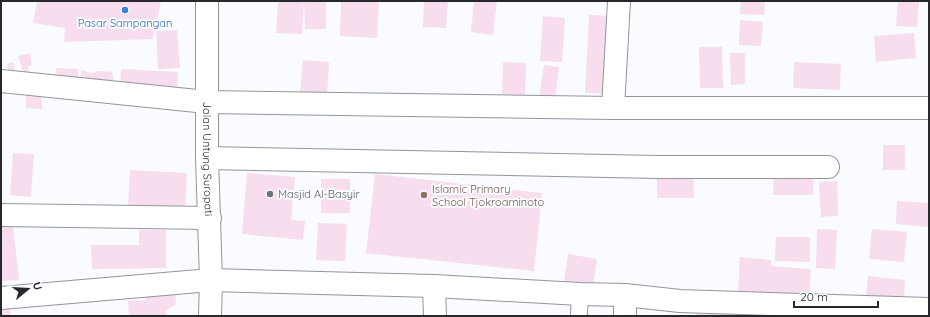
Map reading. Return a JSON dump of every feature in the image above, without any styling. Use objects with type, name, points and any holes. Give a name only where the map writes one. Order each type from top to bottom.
[{"type":"street","name":"Jalan Untung Suropati","points":[[207,1],[207,158],[210,218],[210,316]]},
{"type":"street","points":[[613,108],[619,1]]},
{"type":"street","points":[[1,81],[207,102],[613,108],[929,108]]},
{"type":"street","points":[[207,158],[658,167],[828,167]]},
{"type":"street","points":[[1,215],[210,218]]},
{"type":"street","points":[[1,298],[211,280],[434,286],[580,294],[625,306],[681,308],[929,309]]},
{"type":"street","points":[[434,286],[435,316]]},
{"type":"lane","points":[[579,316],[580,294]]},
{"type":"building","points":[[37,1],[161,1],[153,39],[64,42],[65,28],[33,23]]},
{"type":"building","points":[[278,1],[304,1],[302,34],[276,33]]},
{"type":"building","points":[[304,1],[326,1],[326,29],[305,29]]},
{"type":"building","points":[[341,1],[379,1],[377,38],[340,36]]},
{"type":"building","points":[[424,1],[448,1],[446,28],[423,27]]},
{"type":"building","points":[[474,1],[497,1],[493,35],[471,32]]},
{"type":"building","points":[[741,1],[765,1],[764,15],[740,14]]},
{"type":"building","points":[[898,1],[919,1],[917,27],[896,26]]},
{"type":"building","points":[[589,15],[609,16],[606,94],[585,93]]},
{"type":"building","points":[[543,16],[565,18],[562,62],[540,61]]},
{"type":"building","points":[[740,20],[763,22],[761,46],[739,45]]},
{"type":"building","points":[[177,30],[180,68],[158,69],[156,31]]},
{"type":"building","points":[[914,33],[916,58],[876,62],[874,36]]},
{"type":"building","points":[[699,47],[722,47],[723,88],[700,88]]},
{"type":"building","points":[[30,53],[32,65],[28,67],[30,77],[25,78],[18,56]]},
{"type":"building","points":[[730,53],[745,53],[745,84],[731,85]]},
{"type":"building","points":[[303,60],[329,62],[327,95],[300,93]]},
{"type":"building","points":[[13,62],[16,75],[10,79],[7,64]]},
{"type":"building","points":[[503,62],[526,63],[525,95],[502,94]]},
{"type":"building","points":[[794,62],[841,64],[840,90],[793,88]]},
{"type":"building","points":[[544,65],[559,67],[555,100],[539,97]]},
{"type":"building","points":[[56,68],[78,69],[78,86],[58,84]]},
{"type":"building","points":[[121,69],[178,72],[177,90],[120,91]]},
{"type":"building","points":[[81,70],[91,73],[99,71],[112,72],[115,91],[81,87]]},
{"type":"building","points":[[26,96],[41,97],[42,109],[26,108]]},
{"type":"building","points":[[883,145],[905,145],[905,170],[883,170]]},
{"type":"building","points":[[13,153],[34,154],[31,197],[10,195]]},
{"type":"building","points":[[130,170],[187,173],[185,210],[128,206]]},
{"type":"building","points":[[247,173],[295,177],[291,220],[305,221],[303,240],[242,234]]},
{"type":"building","points":[[375,174],[542,193],[534,271],[366,253]]},
{"type":"building","points":[[774,176],[813,177],[813,195],[773,195]]},
{"type":"building","points":[[321,179],[350,179],[350,213],[321,213]]},
{"type":"building","points":[[657,179],[693,179],[694,198],[657,198]]},
{"type":"building","points":[[837,181],[838,216],[821,217],[819,182]]},
{"type":"building","points":[[897,201],[929,203],[929,227],[896,224]]},
{"type":"building","points":[[318,223],[347,224],[345,261],[316,260]]},
{"type":"building","points":[[13,225],[19,280],[1,281],[1,226]]},
{"type":"building","points":[[817,229],[837,230],[835,269],[816,268]]},
{"type":"building","points":[[872,229],[907,232],[904,262],[869,259]]},
{"type":"building","points":[[139,230],[166,230],[166,268],[92,269],[91,245],[139,245]]},
{"type":"building","points":[[776,237],[810,237],[810,262],[775,261]]},
{"type":"building","points":[[568,254],[597,259],[593,285],[564,281]]},
{"type":"building","points":[[740,257],[771,260],[771,266],[811,269],[809,299],[738,293]]},
{"type":"building","points":[[868,276],[905,280],[904,299],[866,296]]},
{"type":"building","points":[[175,288],[176,304],[166,310],[166,316],[129,316],[128,301],[146,300],[146,291]]},
{"type":"building","points":[[9,306],[11,316],[1,316],[1,308]]},
{"type":"building","points":[[697,310],[748,315],[748,316],[696,316]]},
{"type":"place","name":"Pasar Sampangan","points":[[125,10]]},
{"type":"place","name":"Masjid Al-Basyir","points":[[270,194]]},
{"type":"place","name":"Islamic Primary School Tjokroaminoto","points":[[424,195]]}]
